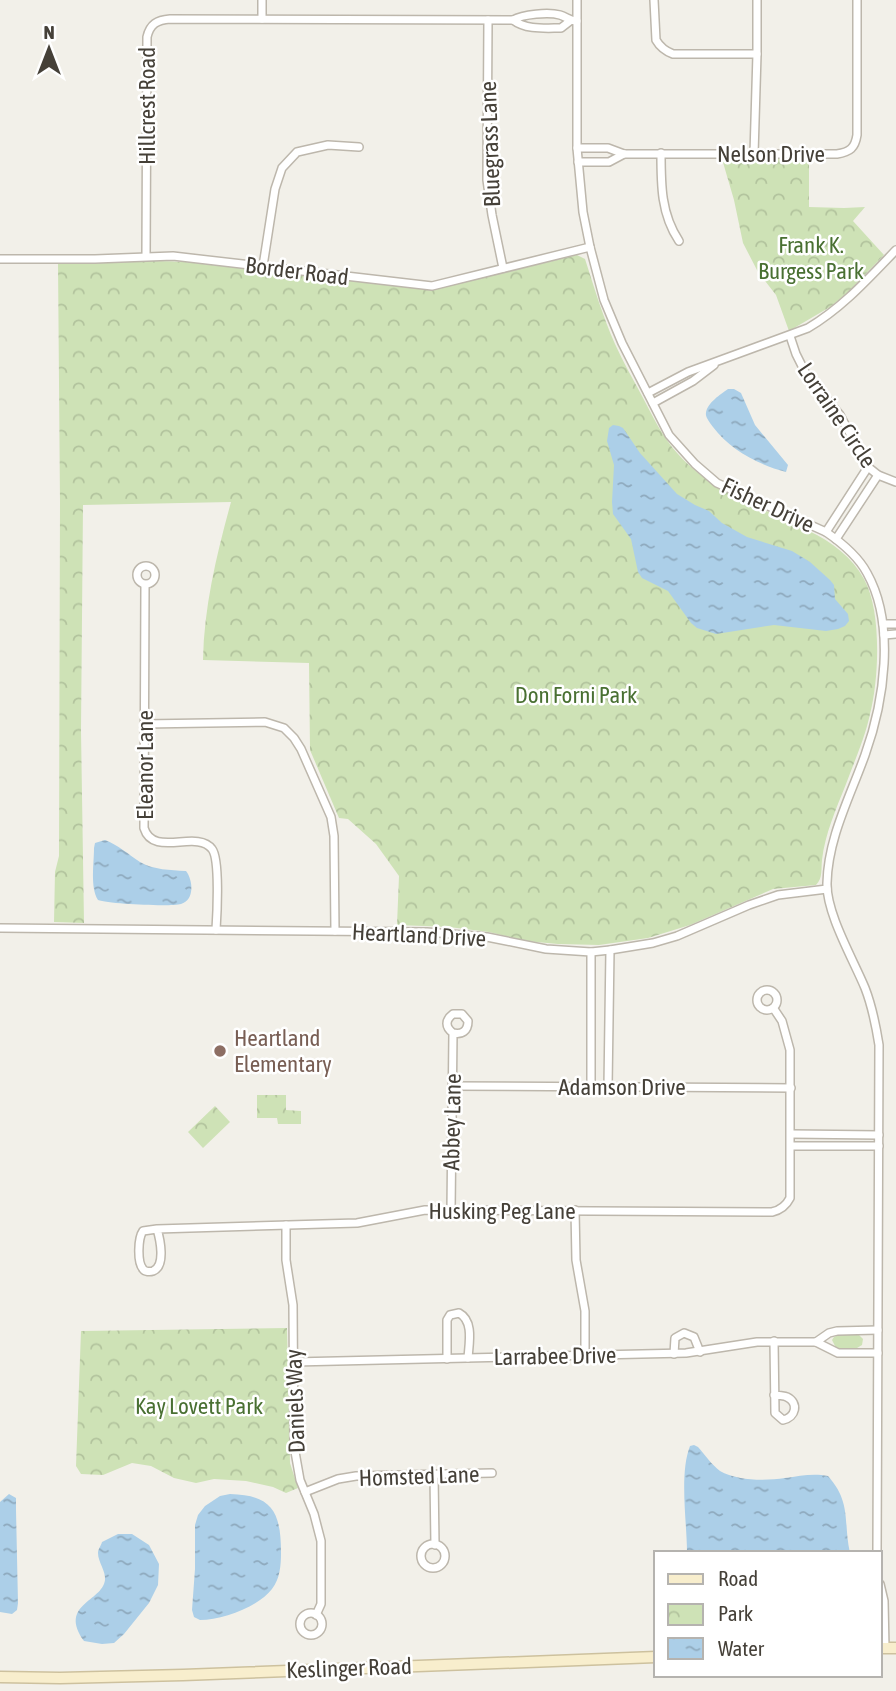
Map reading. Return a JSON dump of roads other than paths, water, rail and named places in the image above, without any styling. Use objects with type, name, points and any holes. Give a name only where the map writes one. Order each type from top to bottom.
[{"type":"main road","name":"Keslinger Road","points":[[0,1677],[170,1675],[654,1657]]},
{"type":"street","points":[[261,19],[262,0]]},
{"type":"street","name":"Fisher Drive","points":[[577,0],[573,20],[577,148],[583,212],[590,247],[604,300],[669,435],[695,464],[718,483],[836,539],[867,572],[878,600],[884,635],[883,680],[877,718],[834,837],[828,864],[827,889]]},
{"type":"street","points":[[654,0],[656,40],[667,52],[757,54]]},
{"type":"street","points":[[754,154],[757,0]]},
{"type":"street","name":"Nelson Drive","points":[[577,148],[608,148],[624,153],[844,153],[852,148],[857,135],[857,0]]},
{"type":"street","name":"Hillcrest Road","points":[[146,256],[147,37],[153,24],[160,20],[513,20],[520,16],[538,15],[561,15],[573,20]]},
{"type":"street","name":"Bluegrass Lane","points":[[488,20],[487,180],[503,268]]},
{"type":"street","name":"Hillcrest Road","points":[[513,20],[520,25],[538,28],[561,28],[573,20]]},
{"type":"street","points":[[263,266],[275,189],[282,168],[297,152],[328,145],[359,147]]},
{"type":"street","name":"Nelson Drive","points":[[578,162],[609,162],[624,153]]},
{"type":"street","points":[[661,153],[664,205],[667,218],[679,242]]},
{"type":"street","name":"Border Road","points":[[0,259],[173,256],[432,286],[590,247]]},
{"type":"street","points":[[648,393],[688,372],[808,328],[834,311],[896,250]]},
{"type":"street","name":"Lorraine Circle","points":[[790,336],[806,374],[840,415],[868,467],[878,475],[896,482]]},
{"type":"street","points":[[653,403],[693,381],[721,360]]},
{"type":"street","points":[[826,532],[868,467]]},
{"type":"street","points":[[836,539],[878,475]]},
{"type":"street","name":"Eleanor Lane","points":[[145,584],[145,833],[159,842],[198,842],[212,848],[216,861],[216,930]]},
{"type":"street","points":[[883,624],[896,624]]},
{"type":"street","points":[[884,635],[896,634]]},
{"type":"street","points":[[144,724],[265,722],[278,725],[290,733],[301,749],[333,824],[335,930]]},
{"type":"street","points":[[827,889],[838,925],[865,989],[879,1045],[877,1551]]},
{"type":"street","name":"Heartland Drive","points":[[0,928],[445,933],[487,937],[546,949],[591,952],[653,943],[778,895],[827,889]]},
{"type":"street","points":[[608,1087],[610,950]]},
{"type":"street","points":[[591,952],[591,1087]]},
{"type":"street","name":"Husking Peg Lane","points":[[158,1229],[363,1223],[417,1211],[451,1210],[778,1211],[786,1206],[790,1198],[791,1088],[787,1034],[774,1009]]},
{"type":"street","name":"Abbey Lane","points":[[451,1210],[453,1034]]},
{"type":"street","name":"Adamson Drive","points":[[452,1086],[791,1088]]},
{"type":"street","points":[[791,1134],[879,1135]]},
{"type":"street","points":[[791,1146],[879,1146]]},
{"type":"street","points":[[575,1210],[576,1260],[584,1311],[585,1356]]},
{"type":"street","name":"Daniels Way","points":[[286,1225],[286,1260],[293,1305],[294,1446],[297,1469],[321,1541],[321,1604],[316,1615]]},
{"type":"street","points":[[158,1229],[160,1264],[157,1269],[147,1272],[142,1269],[139,1238],[143,1231],[158,1229]]},
{"type":"street","points":[[447,1359],[447,1320],[450,1315],[459,1313],[465,1315],[469,1324],[468,1358]]},
{"type":"street","name":"Larrabee Drive","points":[[816,1342],[837,1331],[878,1330]]},
{"type":"street","points":[[674,1354],[676,1338],[684,1332],[694,1337],[700,1352]]},
{"type":"street","points":[[774,1341],[774,1395]]},
{"type":"street","name":"Larrabee Drive","points":[[294,1362],[674,1354],[774,1341],[816,1342],[838,1353],[878,1353]]},
{"type":"street","name":"Homsted Lane","points":[[306,1492],[338,1479],[356,1476],[492,1473]]},
{"type":"street","points":[[434,1475],[435,1545]]},
{"type":"street","points":[[882,1592],[887,1648]]},
{"type":"water","points":[[728,389],[741,393],[755,425],[788,465],[786,472],[736,450],[709,422],[707,409]]},
{"type":"water","points":[[613,425],[623,428],[640,453],[677,494],[709,511],[722,523],[747,537],[792,551],[810,562],[834,585],[835,599],[848,614],[849,621],[845,626],[826,631],[774,625],[716,634],[697,628],[691,623],[668,591],[642,578],[638,572],[631,539],[613,514],[614,465],[607,441],[609,428]]},
{"type":"water","points":[[105,840],[145,865],[186,871],[191,884],[189,898],[181,904],[165,905],[98,900],[93,882],[94,848],[95,843]]},
{"type":"water","points":[[690,1446],[698,1447],[720,1471],[735,1477],[761,1480],[828,1476],[844,1504],[850,1551],[687,1551],[684,1498],[685,1470]]},
{"type":"water","points":[[9,1494],[16,1498],[18,1603],[17,1610],[12,1614],[0,1612],[0,1502]]},
{"type":"water","points":[[230,1494],[256,1498],[272,1509],[281,1539],[277,1581],[266,1596],[249,1607],[229,1615],[200,1620],[194,1617],[192,1610],[195,1525],[205,1506],[220,1496]]},
{"type":"water","points":[[118,1534],[132,1534],[149,1545],[159,1564],[158,1585],[149,1603],[114,1643],[84,1641],[77,1629],[78,1611],[97,1594],[105,1580],[98,1553],[102,1542]]},
{"type":"place","name":"Heartland Elementary","points":[[220,1051]]},
{"type":"park label","name":"Frank K. Burgess Park","points":[[811,258]]},
{"type":"park label","name":"Don Forni Park","points":[[576,695]]},
{"type":"park label","name":"Kay Lovett Park","points":[[199,1406]]}]
